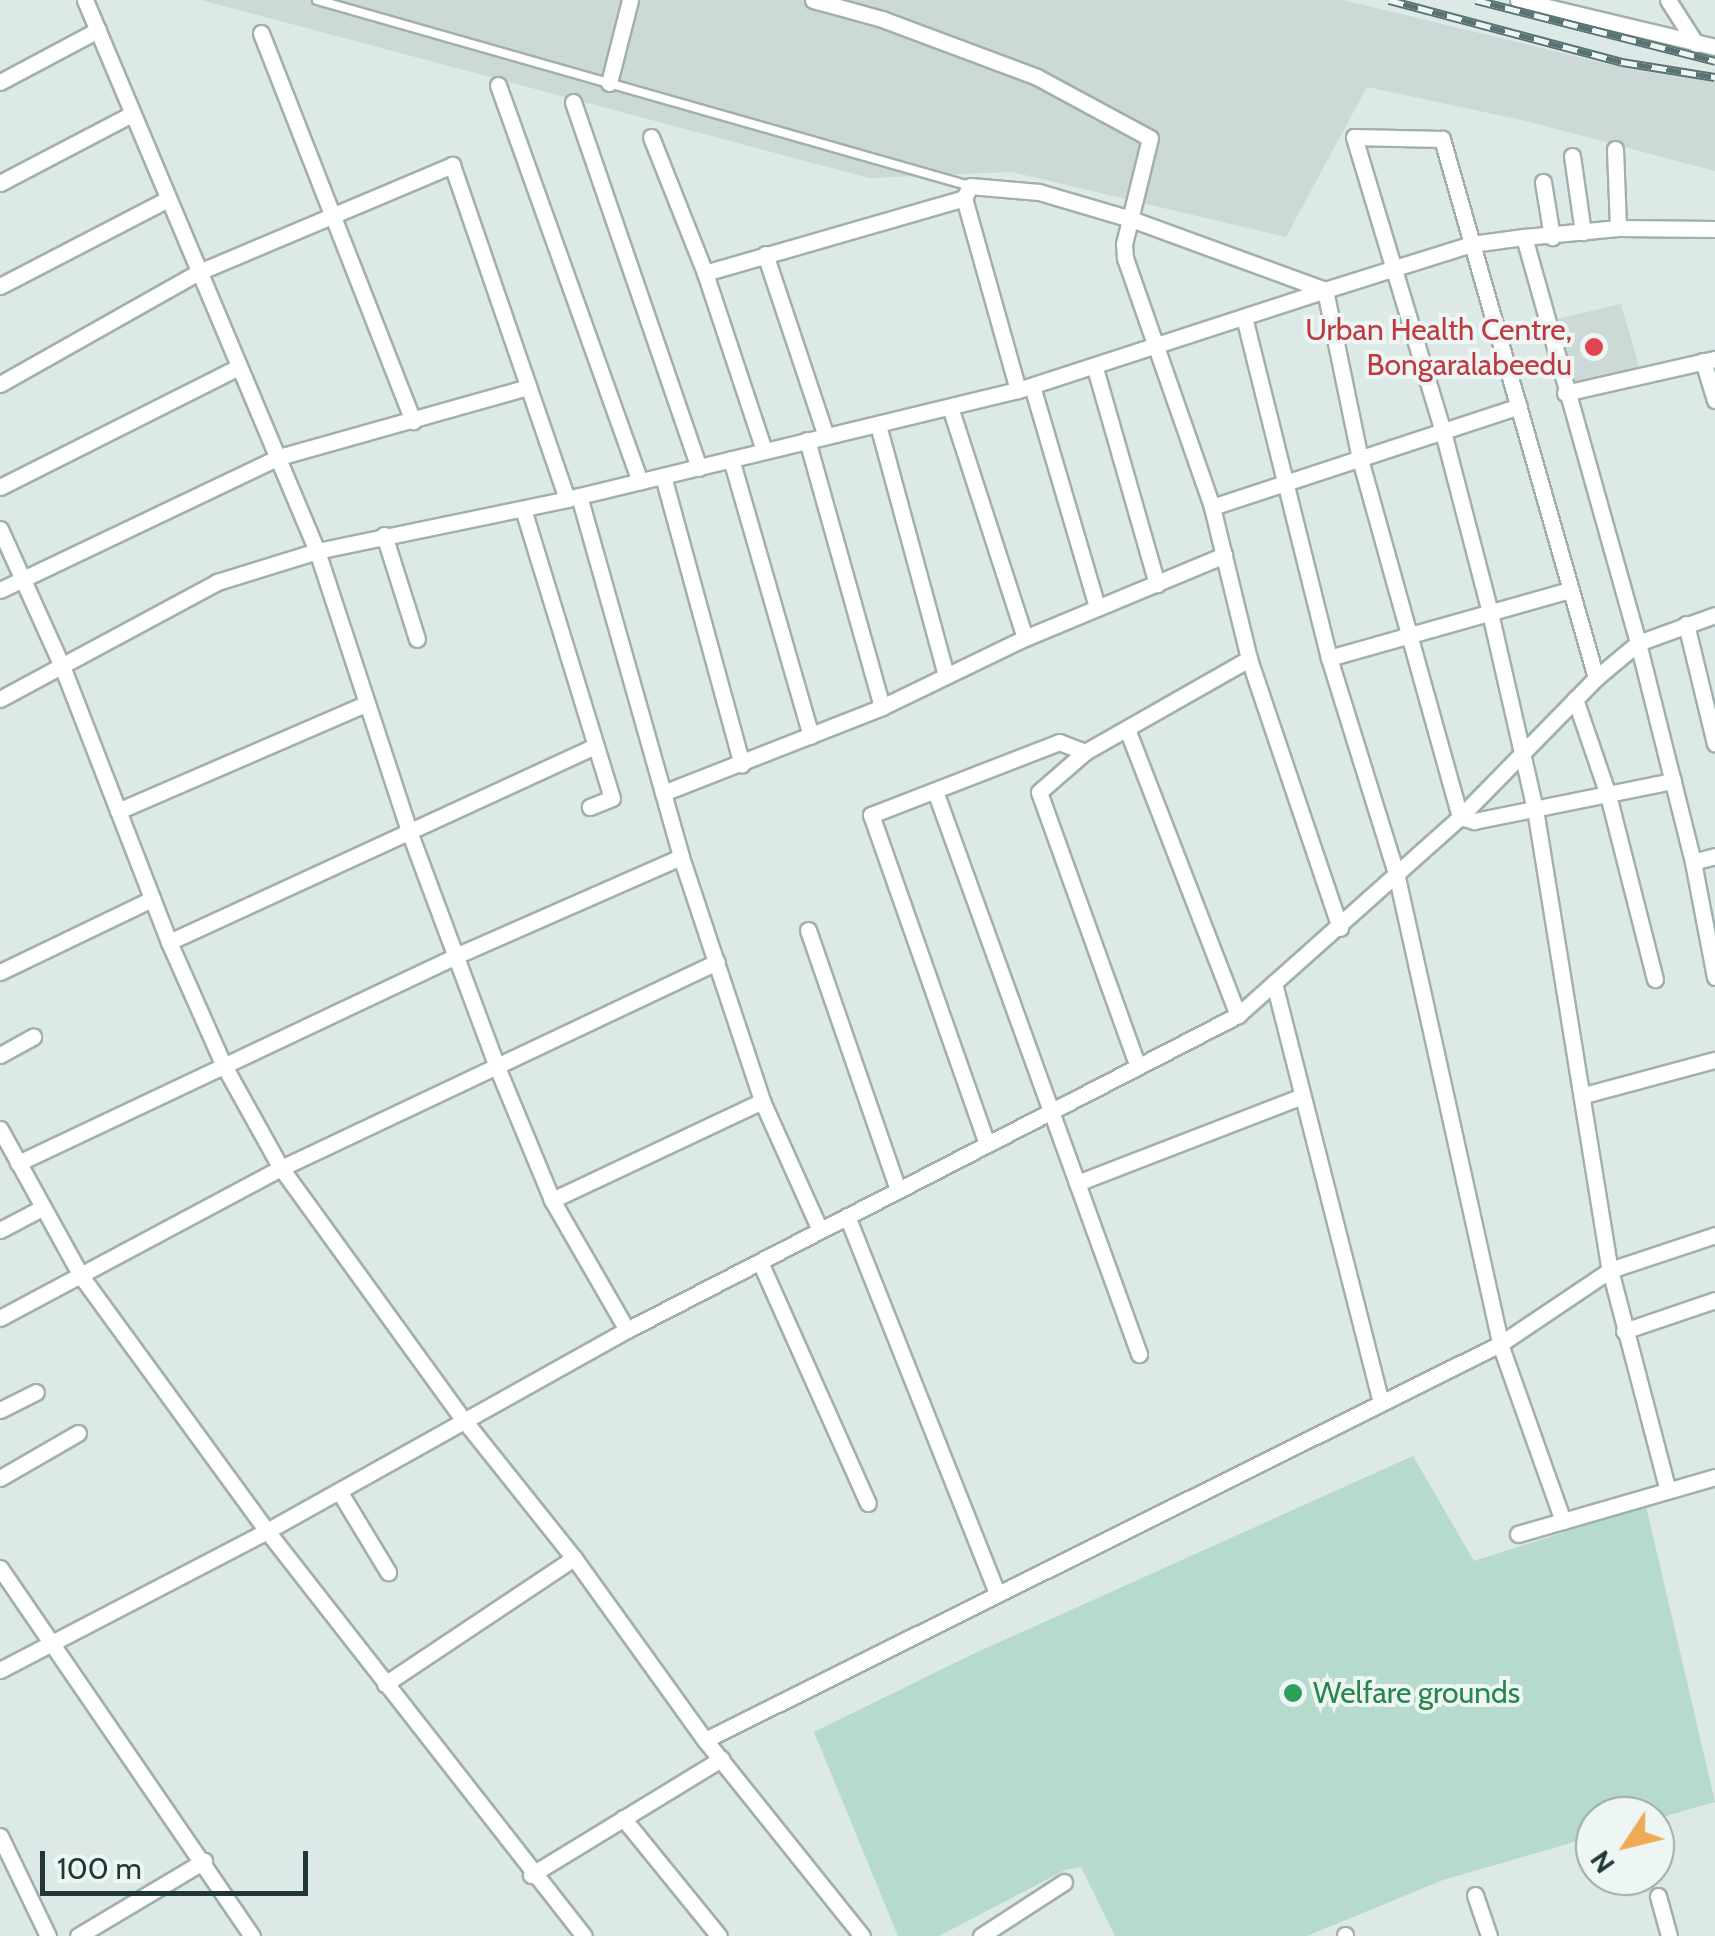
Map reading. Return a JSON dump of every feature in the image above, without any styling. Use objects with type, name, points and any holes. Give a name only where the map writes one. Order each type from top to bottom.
[{"type":"street","points":[[85,0],[317,552],[410,834],[496,1066],[552,1200],[627,1330]]},
{"type":"street","points":[[609,83],[630,0]]},
{"type":"street","points":[[813,0],[882,19],[1036,78],[1150,138],[1124,244],[1125,258],[1212,507],[1250,659],[1340,928]]},
{"type":"street","points":[[1518,0],[1715,48]]},
{"type":"street","points":[[1668,0],[1696,44]]},
{"type":"street","points":[[0,82],[98,30]]},
{"type":"street","points":[[261,34],[412,421]]},
{"type":"street","points":[[498,85],[640,481]]},
{"type":"street","points":[[573,102],[699,468]]},
{"type":"street","points":[[0,184],[132,114]]},
{"type":"street","points":[[651,137],[705,272],[764,450]]},
{"type":"street","points":[[1596,678],[1442,138],[1354,137],[1442,432],[1490,613],[1535,810],[1610,1270],[1668,1490]]},
{"type":"street","points":[[1615,149],[1618,228]]},
{"type":"street","points":[[1572,156],[1583,232]]},
{"type":"street","points":[[0,384],[198,272],[452,165],[528,387],[573,498],[681,858],[762,1101],[820,1230]]},
{"type":"street","points":[[1543,182],[1552,237]]},
{"type":"street","points":[[967,192],[1025,388],[1097,606]]},
{"type":"street","points":[[705,272],[967,192],[1039,192],[1132,219],[1325,290]]},
{"type":"street","points":[[0,286],[168,199]]},
{"type":"street","points":[[0,699],[216,582],[317,552],[573,498],[1025,388],[1472,244],[1618,228],[1715,229]]},
{"type":"street","points":[[1524,237],[1638,644],[1692,862],[1715,977]]},
{"type":"street","points":[[765,254],[826,436]]},
{"type":"street","points":[[1325,290],[1360,459],[1460,817]]},
{"type":"street","points":[[1244,317],[1329,658],[1396,874],[1500,1344],[1563,1521]]},
{"type":"street","points":[[1566,393],[1709,360],[1715,400]]},
{"type":"street","points":[[0,486],[239,367]]},
{"type":"street","points":[[1095,368],[1157,584]]},
{"type":"street","points":[[0,590],[279,457],[528,387]]},
{"type":"street","points":[[1212,507],[1518,406]]},
{"type":"street","points":[[950,407],[1025,638]]},
{"type":"street","points":[[878,425],[946,675]]},
{"type":"street","points":[[808,440],[882,707]]},
{"type":"street","points":[[731,459],[811,736]]},
{"type":"street","points":[[663,476],[742,764]]},
{"type":"street","points":[[523,509],[612,798],[590,807]]},
{"type":"street","points":[[0,529],[62,666],[168,942],[223,1064],[281,1168],[463,1419],[574,1558],[705,1740],[862,1936]]},
{"type":"street","points":[[384,536],[418,639]]},
{"type":"street","points":[[663,793],[882,707],[1025,638],[1224,554]]},
{"type":"street","points":[[1329,658],[1569,590]]},
{"type":"street","points":[[0,1670],[267,1531],[627,1330],[1238,1015],[1460,817],[1596,678],[1638,644],[1715,615]]},
{"type":"street","points":[[1686,624],[1715,744]]},
{"type":"street","points":[[1138,1067],[1038,792],[1085,752],[1250,659]]},
{"type":"street","points":[[1575,700],[1608,795],[1655,979]]},
{"type":"street","points":[[118,811],[367,703]]},
{"type":"street","points":[[1127,729],[1238,1015]]},
{"type":"street","points":[[987,1144],[871,814],[1059,742],[1085,752]]},
{"type":"street","points":[[168,942],[595,746]]},
{"type":"street","points":[[1460,817],[1474,821],[1673,781]]},
{"type":"street","points":[[935,791],[1139,1354]]},
{"type":"street","points":[[1692,862],[1715,856]]},
{"type":"street","points":[[10,1156],[681,858]]},
{"type":"street","points":[[0,972],[152,899]]},
{"type":"street","points":[[808,930],[898,1190]]},
{"type":"street","points":[[0,1318],[281,1168],[717,962]]},
{"type":"street","points":[[1274,983],[1381,1402]]},
{"type":"street","points":[[0,1055],[33,1037]]},
{"type":"street","points":[[1584,1094],[1715,1060]]},
{"type":"street","points":[[1077,1183],[1302,1096]]},
{"type":"street","points":[[552,1200],[762,1101]]},
{"type":"street","points":[[0,1129],[10,1156],[81,1276],[267,1531],[531,1875],[584,1936]]},
{"type":"street","points":[[0,1230],[42,1208]]},
{"type":"street","points":[[847,1216],[996,1591]]},
{"type":"street","points":[[705,1740],[996,1591],[1500,1344],[1610,1270],[1715,1235]]},
{"type":"street","points":[[760,1262],[868,1502]]},
{"type":"street","points":[[1624,1331],[1715,1300]]},
{"type":"street","points":[[0,1410],[36,1392]]},
{"type":"street","points":[[0,1478],[78,1433]]},
{"type":"street","points":[[1518,1534],[1715,1477]]},
{"type":"street","points":[[339,1491],[388,1572]]},
{"type":"street","points":[[385,1684],[574,1558]]},
{"type":"street","points":[[0,1568],[252,1936]]},
{"type":"street","points":[[531,1875],[722,1759]]},
{"type":"street","points":[[623,1818],[719,1936]]},
{"type":"street","points":[[0,1836],[48,1936]]},
{"type":"street","points":[[78,1936],[204,1861]]},
{"type":"street","points":[[981,1936],[1064,1882]]},
{"type":"street","points":[[1475,1895],[1489,1936]]},
{"type":"street","points":[[1658,1896],[1669,1936]]},
{"type":"lane","points":[[317,0],[609,83],[967,192]]},
{"type":"shaded area","points":[[201,0],[1343,0],[1628,69],[1715,82],[1715,171],[1526,121],[1367,87],[1286,237],[1012,172],[869,178]]},
{"type":"shaded area","name":"Urban Health Centre, Bongaralabeedu","points":[[1621,304],[1641,373],[1567,390],[1548,321]]},
{"type":"green space","name":"Welfare grounds","points":[[1413,1456],[1474,1561],[1646,1506],[1715,1802],[1675,1813],[1675,1796],[1575,1796],[1575,1842],[1443,1880],[1307,1936],[1115,1936],[1081,1867],[1065,1870],[939,1936],[898,1936],[814,1732],[973,1654]]},
{"type":"railway","points":[[1389,0],[1622,62],[1715,77]]},
{"type":"railway","points":[[1476,0],[1715,61]]},
{"type":"place","name":"Urban Health Centre, Bongaralabeedu","points":[[1594,347]]},
{"type":"place","name":"Welfare grounds","points":[[1293,1693]]}]
